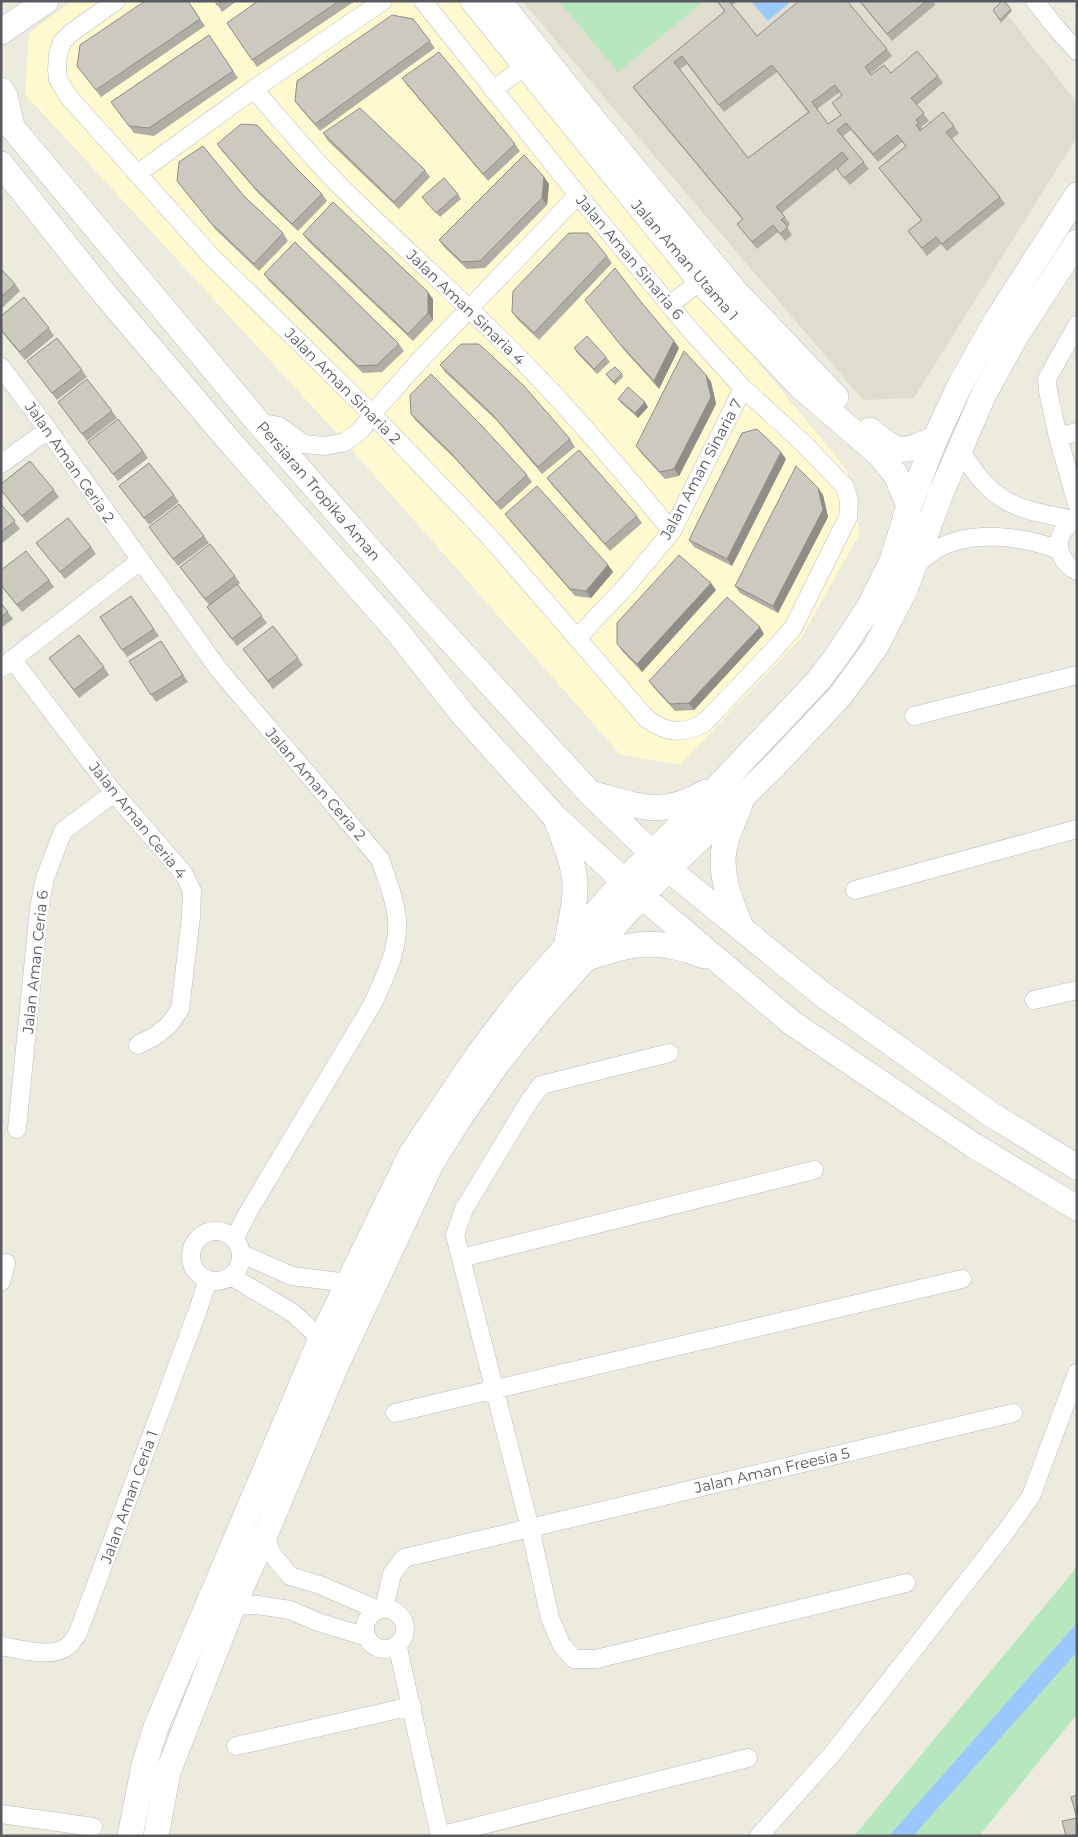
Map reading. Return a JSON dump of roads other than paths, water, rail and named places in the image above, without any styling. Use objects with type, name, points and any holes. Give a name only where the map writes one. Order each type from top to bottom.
[{"type":"street","points":[[1,14],[20,1]]},
{"type":"street","points":[[1,32],[46,1]]},
{"type":"street","name":"Jalan Aman Sinaria 2","points":[[116,1],[71,33],[62,42],[58,55],[57,70],[58,79],[68,96],[210,255],[372,414],[487,534],[647,719],[666,730],[680,731],[693,729],[704,723],[770,654],[793,628],[842,532],[848,517],[849,501]]},
{"type":"street","points":[[137,174],[254,89],[383,1]]},
{"type":"street","name":"Jalan Aman Sinaria 6","points":[[423,1],[578,195],[692,332],[744,388],[846,487],[849,501]]},
{"type":"street","name":"Jalan Aman Utama 1","points":[[473,1],[700,281],[800,386],[880,455],[896,475],[909,506]]},
{"type":"street","name":"Jalan Aman Utama 1","points":[[499,1],[588,113],[735,291],[813,374],[888,446],[907,450],[935,439]]},
{"type":"street","points":[[1035,1],[1077,51]]},
{"type":"street","points":[[493,90],[525,66]]},
{"type":"street","name":"Jalan Aman Sinaria 4","points":[[254,89],[287,129],[341,188],[533,372],[590,434],[672,532]]},
{"type":"street","points":[[1,90],[4,96],[6,120]]},
{"type":"street","name":"Persiaran Tropika Aman","points":[[6,120],[258,422],[422,609],[589,792],[660,861],[822,994],[992,1115],[1077,1167]]},
{"type":"street","points":[[1,164],[110,300],[232,444],[397,631],[465,717],[556,818],[633,889],[792,1023],[974,1145],[1077,1208]]},
{"type":"street","points":[[258,422],[279,426],[304,444],[324,446],[345,442],[361,430],[372,414],[421,360],[578,195]]},
{"type":"street","points":[[130,1836],[144,1766],[156,1727],[321,1339],[411,1154],[480,1052],[522,997],[576,952],[660,861],[722,783],[818,681],[852,634],[868,609],[892,561],[909,506],[935,439],[960,385],[996,321],[1077,195]]},
{"type":"street","points":[[660,861],[743,796],[840,696],[875,648],[904,592],[960,449],[983,396],[1016,336],[1077,242]]},
{"type":"street","points":[[700,281],[702,251]]},
{"type":"street","points":[[700,281],[735,291]]},
{"type":"street","points":[[670,305],[700,281]]},
{"type":"street","points":[[1076,515],[1048,391],[1047,379],[1077,325]]},
{"type":"street","name":"Jalan Aman Ceria 2","points":[[1,367],[48,430],[218,670],[380,859],[391,892],[397,919],[397,934],[388,971],[372,1005],[246,1214],[238,1246]]},
{"type":"street","name":"Jalan Aman Sinaria 7","points":[[577,638],[628,584],[672,532],[744,388]]},
{"type":"street","points":[[1,464],[48,430]]},
{"type":"street","points":[[1058,437],[1077,432]]},
{"type":"street","points":[[960,449],[985,485],[1008,503],[1032,512],[1076,515]]},
{"type":"street","points":[[1076,515],[1060,536],[1059,550],[1065,563],[1077,571]]},
{"type":"street","points":[[913,567],[936,550],[965,539],[995,536],[1042,543],[1059,550]]},
{"type":"street","points":[[7,663],[140,561]]},
{"type":"street","name":"Jalan Aman Ceria 4","points":[[7,663],[184,874],[192,891],[191,917],[180,1009],[169,1025],[155,1036],[138,1045]]},
{"type":"street","points":[[914,716],[1077,675]]},
{"type":"street","points":[[589,792],[636,807],[653,808],[684,804],[722,783]]},
{"type":"street","name":"Jalan Aman Ceria 6","points":[[17,1129],[39,909],[45,878],[63,831],[114,792]]},
{"type":"street","points":[[741,927],[732,906],[722,861],[726,842],[743,796]]},
{"type":"street","points":[[156,1836],[168,1772],[233,1606],[336,1366],[431,1164],[497,1064],[539,1011],[576,952],[575,881],[556,818]]},
{"type":"street","points":[[855,890],[1077,829]]},
{"type":"street","points":[[576,952],[634,944],[664,944],[698,954],[722,964]]},
{"type":"street","points":[[1034,1000],[1077,990]]},
{"type":"street","points":[[669,1053],[541,1085],[528,1103],[464,1209],[455,1235],[530,1528],[550,1618],[561,1644],[574,1659],[596,1659],[906,1583]]},
{"type":"street","points":[[461,1258],[814,1170]]},
{"type":"street","points":[[238,1246],[241,1262],[231,1276],[216,1281],[208,1279],[195,1270],[191,1254],[193,1246],[204,1234],[220,1231],[228,1233],[238,1246],[292,1276],[348,1283]]},
{"type":"street","points":[[1,1282],[6,1263]]},
{"type":"street","points":[[231,1276],[293,1313],[321,1339]]},
{"type":"street","name":"Jalan Aman Ceria 1","points":[[1,1646],[34,1652],[56,1652],[68,1647],[78,1633],[195,1319],[208,1279]]},
{"type":"street","points":[[394,1413],[962,1279]]},
{"type":"street","points":[[759,1836],[833,1752],[1007,1530],[1031,1496],[1077,1373]]},
{"type":"street","name":"Jalan Aman Freesia 5","points":[[381,1610],[392,1574],[404,1558],[1013,1413]]},
{"type":"street","points":[[265,1535],[272,1554],[290,1576],[320,1585],[381,1610],[396,1612],[403,1622],[404,1634],[397,1644],[386,1648],[374,1645],[367,1637],[365,1630],[368,1618],[381,1610]]},
{"type":"street","points":[[233,1606],[258,1606],[290,1610],[318,1622],[367,1637]]},
{"type":"street","points":[[397,1644],[440,1836],[748,1758]]},
{"type":"street","points":[[236,1746],[412,1706]]},
{"type":"street","points":[[1,1814],[93,1828]]},
{"type":"water","points":[[751,1],[791,1],[768,21]]},
{"type":"water","points":[[1077,1623],[1077,1652],[913,1836],[889,1836]]}]
